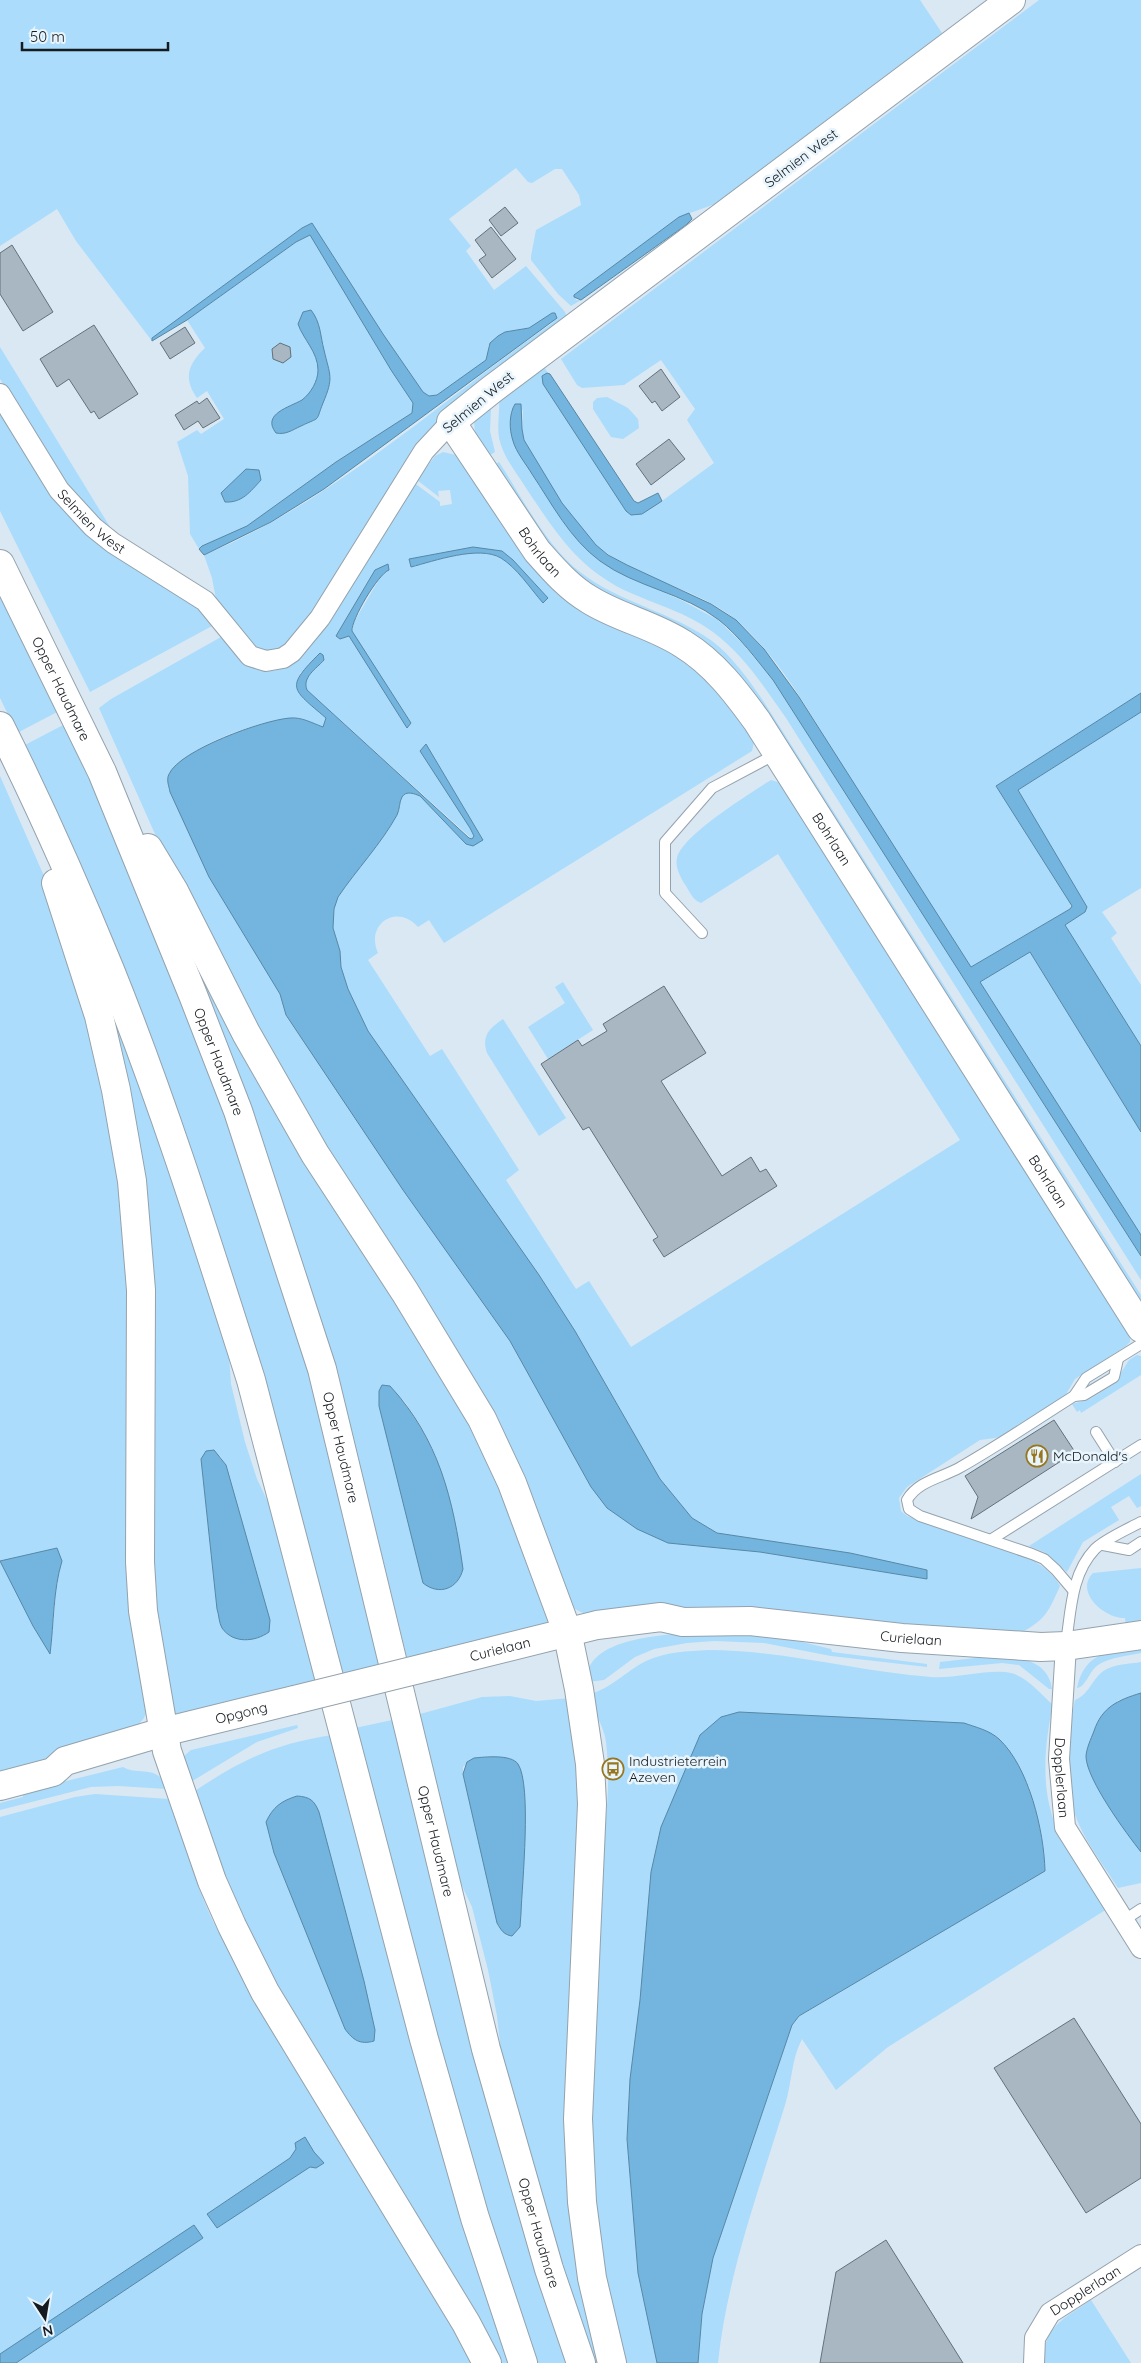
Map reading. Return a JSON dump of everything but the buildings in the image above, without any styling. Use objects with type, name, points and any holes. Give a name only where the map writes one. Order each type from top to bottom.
[{"type":"main road","name":"Selmien West","points":[[451,422],[1011,0]]},
{"type":"main road","name":"Bohrlaan","points":[[451,422],[537,550],[552,568],[589,600],[669,636],[701,657],[735,692],[777,753],[1141,1328]]},
{"type":"main road","name":"Opper Haudmare","points":[[0,564],[102,772],[238,1111],[322,1369],[486,2049],[549,2269],[581,2363]]},
{"type":"main road","points":[[0,726],[60,850],[110,971],[152,1082],[230,1314],[251,1380],[315,1618],[424,2040],[475,2218],[523,2363]]},
{"type":"main road","points":[[102,772],[174,891],[246,1033],[316,1154],[405,1292],[482,1419],[512,1483],[569,1641],[588,1755],[592,1804],[578,2119],[581,2184],[592,2278],[612,2363]]},
{"type":"main road","points":[[27,780],[60,898],[100,1016],[116,1090],[132,1181],[141,1290],[140,1562],[143,1611],[165,1741],[212,1881],[232,1926],[266,1992],[466,2323],[486,2363]]},
{"type":"main road","name":"Curielaan","points":[[438,1674],[569,1641],[596,1625],[662,1618],[683,1622],[750,1621],[948,1642],[1066,1646],[1141,1635]]},
{"type":"main road","name":"Opgong","points":[[0,1786],[53,1772],[65,1761],[165,1741],[438,1674]]},
{"type":"street","name":"Selmien West","points":[[0,394],[59,490],[93,527],[113,543],[205,600],[250,656],[266,661],[283,658],[292,652],[320,618],[424,451],[451,422]]},
{"type":"street","name":"Dopplerlaan","points":[[1066,1646],[1059,1758],[1065,1827],[1141,1948]]},
{"type":"street","name":"Dopplerlaan","points":[[1034,2363],[1036,2338],[1050,2313],[1141,2255]]},
{"type":"lane","points":[[702,933],[665,893],[665,842],[712,788],[777,753]]},
{"type":"lane","points":[[1073,1590],[1044,1560],[992,1539],[920,1516],[909,1509],[907,1500],[912,1492],[931,1480],[957,1469],[1074,1396],[1086,1378],[1141,1344]]},
{"type":"lane","points":[[1096,1432],[1114,1462]]},
{"type":"lane","points":[[992,1539],[1141,1445]]},
{"type":"lane","points":[[1066,1646],[1073,1590],[1081,1569],[1096,1549],[1141,1522]]},
{"type":"lane","points":[[1102,1545],[1129,1550],[1141,1542]]},
{"type":"lane","points":[[1123,1921],[1141,1909]]},
{"type":"shaded area","points":[[0,0],[920,0],[942,33],[715,204],[679,217],[574,295],[576,300],[581,300],[571,306],[558,294],[531,260],[536,230],[581,205],[579,195],[562,169],[555,169],[532,183],[528,182],[516,168],[449,219],[471,246],[466,251],[494,290],[526,266],[565,312],[568,321],[453,405],[421,440],[402,466],[404,469],[331,590],[284,650],[261,654],[217,604],[212,578],[204,555],[250,534],[296,508],[340,479],[384,449],[552,323],[557,316],[555,313],[552,313],[529,328],[505,332],[489,345],[486,360],[437,395],[429,396],[423,392],[383,334],[312,223],[302,228],[153,338],[152,341],[76,241],[57,209],[0,246]]},
{"type":"shaded area","points":[[1039,0],[1141,0],[1141,693],[996,786],[1071,903],[1070,909],[971,967],[793,686],[766,651],[752,635],[722,609],[624,564],[596,545],[583,532],[561,502],[524,440],[522,429],[523,409],[511,431],[516,448],[566,526],[617,571],[683,601],[718,620],[741,642],[773,680],[1141,1256],[1141,1280],[786,718],[761,683],[744,661],[724,641],[703,625],[624,590],[607,580],[580,559],[557,533],[514,470],[503,452],[498,433],[499,397],[542,363],[626,511],[662,501],[714,463],[687,420],[695,409],[661,360],[624,385],[582,388],[577,385],[561,359]]},
{"type":"shaded area","points":[[689,213],[692,219],[686,225],[581,300],[574,297],[574,295],[679,217]]},
{"type":"shaded area","points":[[312,223],[383,334],[423,392],[429,396],[437,395],[486,360],[490,343],[498,336],[505,332],[529,328],[552,313],[555,313],[557,318],[324,489],[271,522],[204,555],[199,549],[202,546],[247,526],[336,462],[412,413],[413,403],[391,370],[310,235],[296,242],[187,320],[152,341],[152,338],[302,228]]},
{"type":"shaded area","points":[[306,235],[310,235],[391,370],[413,403],[412,413],[336,462],[247,526],[199,549],[190,534],[188,476],[177,442],[197,430],[201,434],[224,419],[207,391],[197,398],[190,384],[189,372],[191,366],[205,348],[187,320]]},
{"type":"shaded area","points":[[311,310],[320,329],[330,377],[329,387],[315,420],[289,432],[276,433],[272,426],[274,416],[302,400],[311,390],[317,378],[316,357],[298,324],[303,312]]},
{"type":"shaded area","points":[[0,347],[110,527],[81,506],[47,458],[0,379]]},
{"type":"shaded area","points":[[547,373],[550,374],[634,501],[638,503],[658,493],[662,501],[642,514],[631,515],[626,511],[543,384],[542,376]]},
{"type":"shaded area","points":[[607,397],[628,408],[638,419],[639,428],[623,439],[611,437],[593,409],[593,402],[597,398]]},
{"type":"shaded area","points":[[515,404],[521,404],[524,440],[562,503],[596,545],[608,555],[627,565],[711,604],[736,620],[764,649],[799,697],[971,967],[1070,909],[1072,906],[996,786],[1141,693],[1141,712],[1018,790],[1087,907],[1085,912],[1065,925],[1141,1046],[1141,1132],[1030,952],[980,982],[1141,1235],[1141,1256],[773,680],[741,641],[719,620],[691,603],[614,570],[589,552],[562,520],[514,445],[510,427]]},
{"type":"shaded area","points":[[0,406],[41,479],[194,605],[212,626],[90,692],[0,511]]},
{"type":"shaded area","points":[[491,408],[490,431],[495,452],[487,457],[475,435],[474,420]]},
{"type":"shaded area","points":[[443,452],[460,456],[519,540],[645,636],[703,672],[755,738],[752,751],[444,943],[429,920],[418,927],[410,920],[401,917],[385,920],[379,926],[376,933],[375,943],[378,953],[368,960],[430,1056],[442,1049],[519,1170],[506,1180],[576,1289],[589,1281],[631,1347],[960,1140],[778,854],[701,903],[693,898],[681,877],[677,868],[677,858],[691,838],[718,815],[771,780],[784,784],[1130,1334],[1130,1342],[1126,1346],[1075,1379],[1065,1396],[1002,1437],[980,1440],[907,1487],[899,1498],[901,1511],[907,1516],[1027,1557],[1046,1569],[1060,1586],[1044,1616],[1034,1625],[1017,1635],[591,1617],[568,1603],[539,1534],[294,1105],[163,852],[99,708],[111,699],[221,637],[226,637],[243,659],[256,669],[273,671],[283,668],[413,482],[440,502],[440,506],[452,504],[450,490],[438,491],[439,497],[417,480],[435,456]],"holes":[[[473,547],[513,560],[548,599],[513,567],[492,554],[457,555],[411,567],[409,559]],[[388,564],[354,622],[352,632],[411,723],[407,727],[349,636],[340,639],[336,636],[369,580]],[[324,660],[308,677],[306,681],[307,690],[472,839],[474,836],[426,745],[483,839],[466,844],[420,796],[411,793],[404,795],[391,826],[338,897],[334,909],[333,928],[340,951],[341,967],[348,989],[368,1031],[539,1275],[575,1331],[660,1479],[692,1518],[717,1533],[850,1553],[927,1570],[926,1579],[760,1552],[668,1543],[591,1487],[510,1341],[286,1016],[280,994],[209,877],[168,774],[188,756],[201,748],[246,728],[273,722],[292,722],[323,727],[326,718],[302,697],[300,673]]]},
{"type":"shaded area","points":[[499,462],[545,535],[556,549],[580,572],[612,592],[680,622],[712,641],[733,661],[745,676],[762,699],[1141,1295],[1141,1310],[769,722],[620,606],[558,562],[493,466]]},
{"type":"shaded area","points":[[246,469],[259,470],[261,480],[241,499],[225,502],[221,493]]},
{"type":"shaded area","points":[[473,547],[502,551],[513,560],[548,598],[543,603],[512,567],[501,558],[492,554],[456,555],[411,567],[409,559]]},
{"type":"shaded area","points":[[388,564],[389,570],[378,580],[366,598],[356,617],[352,631],[411,723],[407,728],[349,636],[340,639],[336,636],[375,570]]},
{"type":"shaded area","points":[[0,590],[61,710],[17,733],[0,698]]},
{"type":"shaded area","points":[[320,653],[323,655],[324,660],[308,677],[306,681],[307,690],[472,839],[474,836],[470,828],[420,751],[426,744],[483,840],[473,846],[466,844],[420,796],[411,793],[404,795],[391,826],[338,897],[334,909],[333,928],[340,951],[341,967],[348,989],[368,1031],[539,1275],[575,1331],[660,1479],[692,1518],[717,1533],[850,1553],[927,1570],[927,1579],[760,1552],[668,1543],[637,1529],[607,1508],[591,1487],[510,1341],[403,1190],[286,1015],[280,994],[209,877],[170,792],[169,774],[176,765],[205,746],[261,724],[290,718],[303,719],[323,727],[326,718],[305,700],[297,687],[297,681],[301,674]]},
{"type":"shaded area","points":[[1141,712],[1141,888],[1102,912],[1117,933],[1111,938],[1141,985],[1141,1046],[1065,925],[1085,912],[1018,790]]},
{"type":"shaded area","points":[[67,723],[182,998],[227,1116],[309,1372],[383,1665],[340,1675],[260,1375],[23,746]]},
{"type":"shaded area","points":[[0,776],[59,910],[123,1166],[148,1707],[144,1718],[133,1731],[13,1772],[11,1768],[0,1771]],"holes":[[[57,1548],[62,1561],[57,1584],[49,1653],[0,1561]]]},
{"type":"shaded area","points":[[175,906],[476,1422],[550,1622],[545,1630],[407,1658],[357,1456],[316,1306],[286,1212]],"holes":[[[379,1391],[404,1401],[424,1431],[440,1468],[452,1508],[463,1569],[423,1583],[379,1406]]]},
{"type":"shaded area","points":[[1030,952],[1141,1132],[1141,1235],[980,982]]},
{"type":"shaded area","points":[[99,973],[141,1086],[228,1341],[231,1384],[245,1442],[257,1479],[276,1519],[318,1681],[184,1719],[169,1715],[150,1611],[149,1379]],"holes":[[[220,1456],[226,1465],[246,1537],[217,1609],[201,1460]]]},
{"type":"shaded area","points":[[563,982],[593,1030],[548,1059],[528,1027],[565,1003],[555,987]]},
{"type":"shaded area","points":[[503,1019],[566,1118],[539,1136],[485,1047],[488,1033]]},
{"type":"shaded area","points":[[1137,1355],[1141,1356],[1141,1375],[1081,1413],[1080,1410],[1077,1412],[1072,1404],[1090,1399],[1114,1384],[1129,1360]]},
{"type":"shaded area","points":[[382,1385],[390,1386],[421,1427],[441,1471],[448,1494],[463,1569],[461,1576],[452,1586],[441,1590],[429,1587],[423,1583],[379,1406],[379,1391]]},
{"type":"shaded area","points":[[214,1450],[226,1465],[270,1620],[269,1632],[257,1638],[244,1640],[232,1637],[222,1628],[217,1609],[201,1459],[206,1451]]},
{"type":"shaded area","points":[[1141,1474],[1141,1506],[1137,1508],[1129,1496],[1111,1507],[1119,1520],[1083,1542],[1067,1572],[1044,1552],[1029,1546]]},
{"type":"shaded area","points":[[57,1548],[62,1561],[55,1595],[50,1654],[33,1626],[0,1561]]},
{"type":"shaded area","points":[[1141,1568],[1141,1623],[1126,1626],[1125,1618],[1109,1614],[1094,1603],[1087,1588],[1088,1580],[1093,1573]]},
{"type":"shaded area","points":[[725,1632],[777,1636],[831,1649],[832,1652],[927,1664],[927,1667],[831,1656],[764,1643],[714,1641],[687,1643],[654,1649],[635,1657],[604,1680],[588,1682],[588,1671],[596,1658],[609,1649],[627,1642],[670,1634]]},
{"type":"shaded area","points":[[1141,1645],[1141,1653],[1113,1658],[1098,1665],[1083,1685],[1077,1688],[1086,1667],[1100,1655]]},
{"type":"shaded area","points":[[708,1650],[764,1653],[931,1677],[1003,1672],[1023,1678],[1053,1705],[1047,1736],[1045,1769],[1048,1801],[1052,1816],[1069,1851],[1107,1909],[888,2047],[836,2090],[802,2039],[798,2047],[785,2105],[736,2265],[722,2330],[718,2363],[698,2363],[702,2314],[713,2258],[792,2025],[800,2016],[1045,1871],[1044,1855],[1029,1786],[651,1872],[640,2000],[630,2079],[627,2139],[638,2273],[657,2363],[618,2363],[588,2201],[596,1869],[603,1838],[608,1790],[605,1736],[590,1694],[612,1684],[639,1665],[653,1658],[677,1652]]},
{"type":"shaded area","points":[[992,1656],[1011,1657],[1030,1661],[1038,1665],[1049,1679],[1052,1689],[1049,1689],[1019,1665],[1002,1663],[939,1669],[940,1662]]},
{"type":"shaded area","points":[[1141,1662],[1141,1693],[1117,1701],[1128,1835],[1141,1852],[1141,1883],[1118,1888],[1087,1841],[1074,1811],[1068,1784],[1068,1741],[1075,1700],[1084,1694],[1105,1670],[1118,1665]]},
{"type":"shaded area","points":[[1141,1693],[1141,1852],[1117,1820],[1100,1792],[1088,1767],[1086,1757],[1097,1723],[1106,1710],[1118,1702]]},
{"type":"shaded area","points":[[510,1696],[536,1701],[571,1698],[582,1766],[579,1952],[606,2363],[595,2363],[556,2249],[502,2061],[497,2016],[488,1970],[472,1907],[454,1869],[420,1714],[482,1697]],"holes":[[[474,1758],[512,1759],[523,1794],[526,1816],[520,1927],[507,1936],[497,1923],[463,1767]]]},
{"type":"shaded area","points":[[739,1712],[964,1723],[991,1733],[1010,1751],[1019,1766],[1033,1800],[1042,1837],[1045,1871],[799,2016],[792,2025],[713,2258],[702,2314],[698,2363],[657,2363],[638,2273],[627,2139],[630,2079],[640,2000],[651,1872],[661,1827],[700,1735],[721,1717]]},
{"type":"shaded area","points":[[397,1719],[572,2363],[535,2363],[442,2068],[355,1728]]},
{"type":"shaded area","points":[[297,1725],[298,1728],[257,1742],[189,1783],[183,1760],[184,1756],[191,1750]]},
{"type":"shaded area","points":[[333,1735],[511,2363],[494,2363],[270,1988],[189,1795],[240,1763],[274,1749]],"holes":[[[297,1796],[311,1800],[319,1812],[364,1981],[375,2030],[345,2029],[274,1853]]]},
{"type":"shaded area","points":[[504,1757],[510,1759],[518,1764],[522,1775],[525,1792],[525,1813],[521,1913],[520,1927],[512,1936],[503,1932],[497,1923],[463,1774],[467,1762],[474,1758]]},
{"type":"shaded area","points":[[123,1767],[129,1770],[154,1773],[164,1781],[167,1789],[118,1786],[91,1787],[0,1810],[0,1803],[23,1797],[22,1792]]},
{"type":"shaded area","points":[[95,1794],[169,1799],[204,1901],[213,1921],[240,1960],[480,2363],[16,2363],[203,2238],[194,2225],[0,2354],[0,1817],[75,1797]],"holes":[[[305,2138],[323,2163],[316,2168],[310,2167],[217,2228],[207,2214],[290,2158]]]},
{"type":"shaded area","points":[[297,1796],[311,1800],[319,1812],[364,1981],[375,2030],[374,2041],[357,2041],[345,2029],[274,1853],[266,1822],[278,1805]]},
{"type":"shaded area","points":[[305,2137],[314,2152],[324,2163],[316,2168],[310,2167],[217,2228],[207,2214],[290,2158],[296,2149],[295,2143]]},
{"type":"shaded area","points":[[194,2225],[203,2238],[16,2363],[0,2363],[0,2354]]},
{"type":"shaded area","points":[[1091,2300],[1131,2363],[1044,2363],[1044,2351],[1051,2332],[1064,2318]]},
{"type":"place","name":"McDonald's","points":[[1037,1456]]},
{"type":"place","name":"Industrieterrein Azeven","points":[[613,1769]]}]
